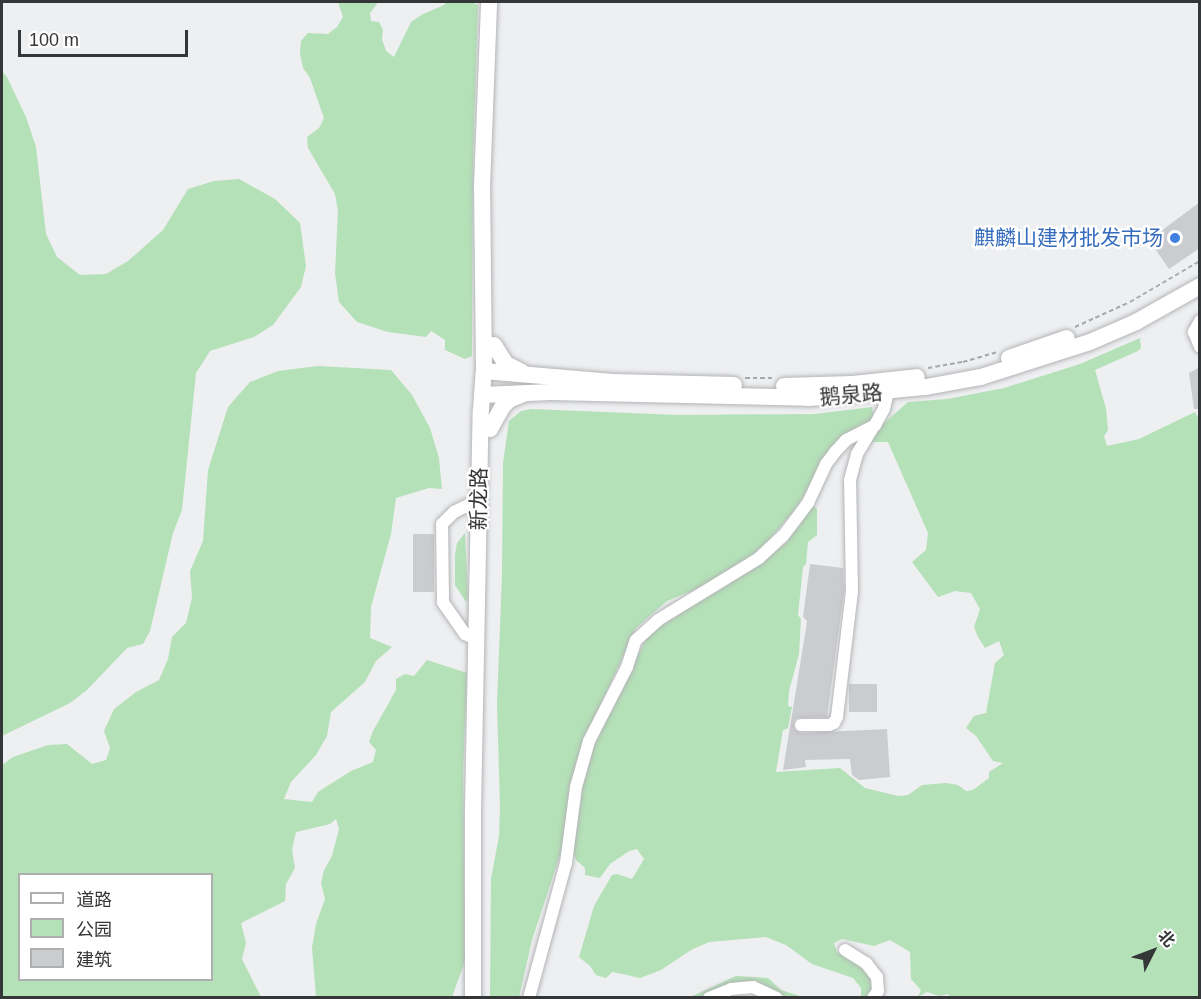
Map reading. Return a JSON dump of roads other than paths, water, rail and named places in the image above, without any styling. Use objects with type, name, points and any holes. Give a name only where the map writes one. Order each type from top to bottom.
[{"type":"main road","name":"新龙路","points":[[489,2],[482,188],[489,372]]},
{"type":"main road","name":"新龙路","points":[[473,998],[479,500],[489,372],[494,345],[492,192],[496,2]]},
{"type":"main road","name":"鹅泉路","points":[[489,372],[614,382],[808,386],[946,373],[999,361],[1085,332],[1144,306],[1200,273]]},
{"type":"main road","name":"鹅泉路","points":[[487,395],[531,393],[809,398],[964,381],[1041,359],[1136,322],[1200,286]]},
{"type":"main road","points":[[494,345],[510,367],[532,375]]},
{"type":"main road","points":[[490,429],[509,400],[531,393]]},
{"type":"main road","name":"新龙路","points":[[482,998],[490,429],[487,395]]},
{"type":"street","points":[[1200,321],[1194,332],[1200,347]]},
{"type":"street","points":[[801,725],[829,725],[834,723],[837,717],[852,591],[850,480],[857,454],[884,410],[888,391]]},
{"type":"street","points":[[529,998],[566,862],[576,787],[587,748],[627,667],[636,640],[658,620],[710,586],[746,567],[771,547],[792,525],[808,503],[826,464],[835,452],[846,440],[874,425]]},
{"type":"street","points":[[476,639],[465,634],[443,602],[442,524],[454,512],[479,500]]},
{"type":"street","points":[[846,950],[866,963],[878,977],[878,991],[873,998]]},
{"type":"street","points":[[710,998],[731,989],[753,987],[777,998]]},
{"type":"place","name":"麒麟山建材批发市场","points":[[1175,238]]}]
